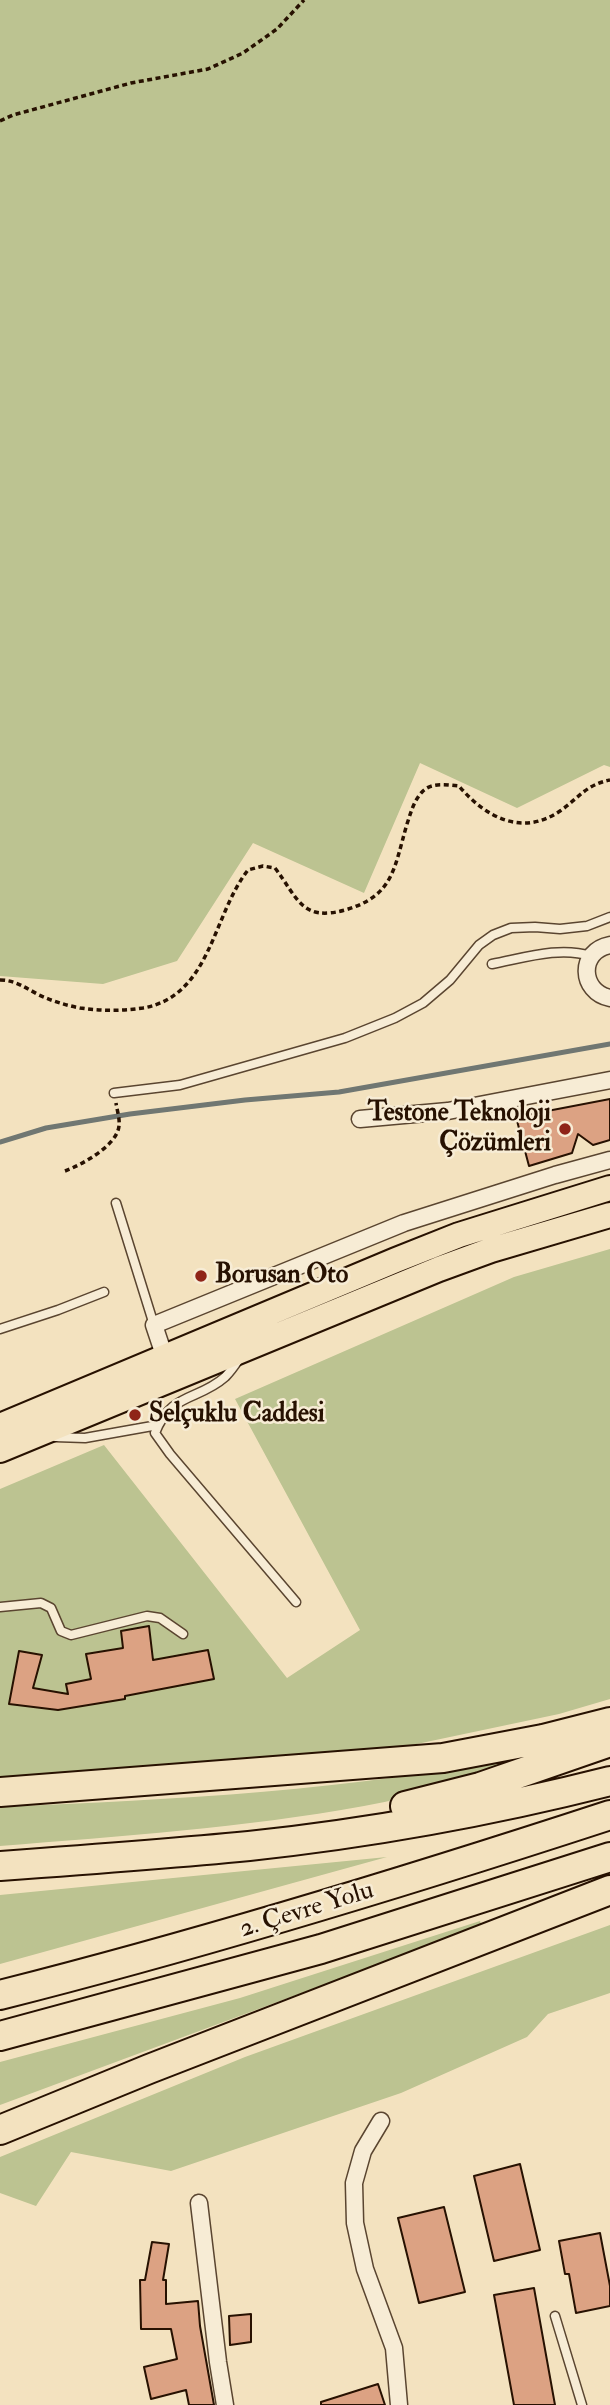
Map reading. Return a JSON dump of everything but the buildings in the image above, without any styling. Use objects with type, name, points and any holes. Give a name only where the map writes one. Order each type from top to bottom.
[{"type":"highway","points":[[0,1792],[443,1758],[543,1739],[610,1722]]},
{"type":"highway","points":[[250,1846],[326,1821],[481,1787],[610,1742]]},
{"type":"highway","points":[[0,1866],[250,1846],[485,1810],[610,1781]]},
{"type":"highway","name":"2. Çevre Yolu","points":[[0,1996],[282,1919],[610,1815]]},
{"type":"highway","name":"2. Çevre Yolu","points":[[0,2036],[321,1949],[610,1857]]},
{"type":"highway","points":[[0,2130],[149,2069],[610,1890]]},
{"type":"main road","points":[[0,1426],[459,1235],[610,1188]]},
{"type":"main road","points":[[0,1450],[439,1269],[491,1250],[610,1214]]},
{"type":"street","points":[[610,945],[597,950],[591,956],[586,972],[587,981],[598,994],[610,998]]},
{"type":"street","points":[[360,1119],[448,1111],[610,1080]]},
{"type":"street","points":[[165,1358],[155,1325],[404,1223],[610,1160]]},
{"type":"street","points":[[381,2121],[363,2151],[354,2183],[355,2223],[365,2269],[394,2348],[399,2405]]},
{"type":"street","points":[[199,2203],[225,2405]]},
{"type":"lane","points":[[114,1093],[180,1085],[345,1038],[395,1018],[423,1003],[450,980],[479,945],[492,935],[511,928],[560,929],[586,926],[610,917]]},
{"type":"lane","points":[[492,964],[562,951],[591,956]]},
{"type":"lane","points":[[116,1203],[155,1325]]},
{"type":"lane","points":[[0,1329],[104,1292]]},
{"type":"lane","points":[[247,1349],[225,1377],[175,1405],[162,1416],[155,1433],[296,1602]]},
{"type":"lane","points":[[35,1436],[85,1437],[158,1425]]},
{"type":"lane","points":[[0,1607],[41,1603],[51,1608],[61,1631],[71,1635],[147,1616],[160,1618],[183,1634]]},
{"type":"lane","points":[[555,2316],[582,2405]]},
{"type":"path","points":[[0,121],[13,115],[131,83],[208,69],[243,53],[277,29],[304,0]]},
{"type":"path","points":[[0,980],[23,985],[64,1005],[92,1010],[124,1011],[156,1006],[175,996],[192,980],[230,899],[248,870],[263,866],[275,868],[299,903],[316,914],[337,912],[360,906],[378,895],[391,877],[410,815],[425,788],[441,784],[459,786],[472,802],[486,813],[506,821],[533,822],[551,816],[563,809],[580,792],[610,779]]},
{"type":"path","points":[[65,1171],[87,1163],[110,1141],[119,1126],[117,1109]]},
{"type":"green space","points":[[0,0],[610,0],[610,767],[604,765],[517,808],[420,763],[364,893],[253,843],[177,961],[103,984],[0,976]]},
{"type":"green space","points":[[610,1249],[610,1699],[559,1714],[393,1749],[287,1759],[0,1777],[0,1489],[104,1445],[287,1678],[360,1630],[235,1399],[514,1277]]},
{"type":"green space","points":[[525,1754],[527,1763],[426,1792],[364,1806],[227,1826],[0,1846],[0,1807],[264,1792],[395,1777]]},
{"type":"green space","points":[[387,1857],[0,1964],[0,1895]]},
{"type":"green space","points":[[480,1921],[482,1926],[0,2105],[0,2062],[240,1998]]},
{"type":"green space","points":[[610,1925],[610,1993],[548,2014],[527,2037],[401,2093],[171,2171],[71,2152],[36,2206],[0,2193],[0,2157],[245,2057]]},
{"type":"waterway","points":[[0,1142],[46,1128],[130,1114],[339,1092],[610,1044]]},
{"type":"place","name":"Testone Teknoloji Çözümleri","points":[[565,1129]]},
{"type":"place","name":"Borusan Oto","points":[[201,1276]]},
{"type":"place","name":"Selçuklu Caddesi","points":[[135,1415]]}]
